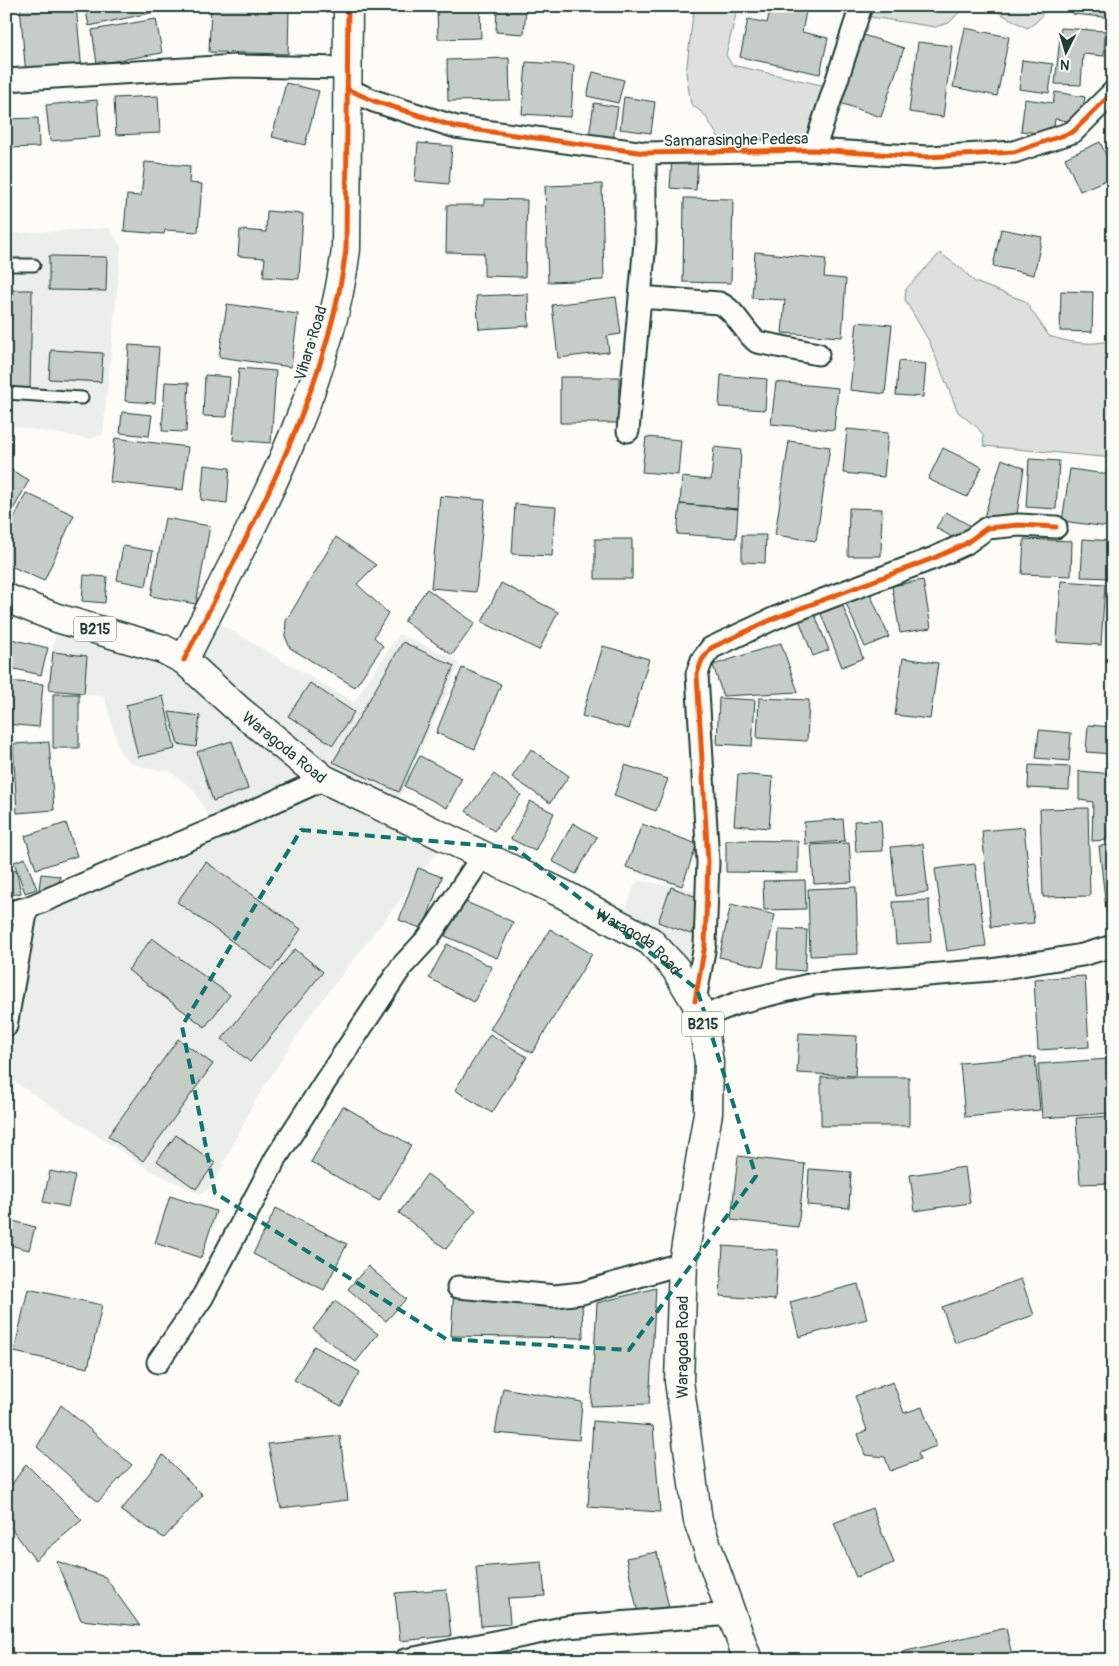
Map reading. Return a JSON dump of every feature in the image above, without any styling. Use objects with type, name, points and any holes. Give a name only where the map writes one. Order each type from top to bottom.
[{"type":"main road","name":"Vihara Road","points":[[184,660],[270,488],[318,369],[343,275],[346,249],[348,6]]},
{"type":"main road","name":"Waragoda Road","points":[[6,598],[57,618],[163,649],[184,660],[239,710],[324,779],[563,894],[650,941],[675,968],[698,1009],[709,1062],[708,1113],[683,1263],[679,1381],[698,1521],[748,1660]]},
{"type":"street","points":[[814,150],[861,6]]},
{"type":"street","points":[[6,80],[234,66],[348,78]]},
{"type":"street","name":"Samarasinghe Pedesa","points":[[348,78],[374,102],[456,127],[645,153],[814,150],[928,157],[1014,152],[1073,132],[1113,92]]},
{"type":"street","points":[[628,432],[645,242],[645,153]]},
{"type":"street","points":[[640,297],[719,302],[726,306],[750,337],[757,342],[818,354]]},
{"type":"street","points":[[1056,527],[1019,525],[987,528],[965,544],[934,558],[775,618],[712,648],[702,660],[697,674],[708,862],[705,945],[698,1009],[740,1002],[813,984],[991,970],[1112,947]]},
{"type":"street","points":[[6,914],[27,908],[216,828],[324,779]]},
{"type":"street","points":[[158,1362],[202,1298],[276,1158],[317,1093],[402,966],[428,938],[483,855]]},
{"type":"street","points":[[6,1026],[27,908]]},
{"type":"street","points":[[458,1287],[555,1296],[582,1293],[683,1263]]},
{"type":"street","points":[[405,1660],[567,1626],[732,1614]]},
{"type":"lane","points":[[6,265],[34,265]]},
{"type":"lane","points":[[6,393],[82,398]]},
{"type":"highlighted area","points":[[301,830],[515,848],[697,989],[756,1176],[629,1350],[446,1339],[215,1193],[182,1026]]},
{"type":"shaded area","points":[[694,6],[738,6],[726,55],[732,65],[835,88],[814,150],[728,152],[704,114],[691,104],[686,73]]},
{"type":"shaded area","points":[[861,6],[1046,6],[1039,19],[1027,28],[994,10],[964,7],[949,23],[935,27],[858,15]]},
{"type":"shaded area","points":[[109,228],[121,248],[103,434],[90,439],[6,425],[6,234]]},
{"type":"shaded area","points":[[940,253],[962,269],[975,282],[1025,301],[1049,336],[1081,343],[1113,340],[1113,458],[984,446],[983,435],[978,428],[958,412],[929,341],[905,300],[906,289]]},
{"type":"shaded area","points":[[206,616],[354,702],[399,634],[455,659],[459,665],[393,811],[448,838],[309,1017],[254,1102],[212,1187],[200,1194],[150,1170],[6,1076],[6,1026],[27,908],[215,828],[194,790],[170,771],[147,768],[131,763],[120,752],[104,696],[47,692],[57,618],[184,660]]},
{"type":"shaded area","points":[[639,881],[674,886],[700,893],[695,1001],[620,925],[635,884]]},
{"type":"building","points":[[20,6],[76,6],[82,72],[26,76]]},
{"type":"building","points":[[85,6],[159,6],[160,11],[89,26]]},
{"type":"building","points":[[211,6],[289,6],[288,54],[209,52]]},
{"type":"building","points":[[497,6],[526,7],[524,34],[496,32]]},
{"type":"building","points":[[771,6],[807,6],[802,32],[828,38],[820,74],[740,57],[748,19],[767,23]]},
{"type":"building","points":[[1074,6],[1113,6],[1112,18],[1073,14]]},
{"type":"building","points":[[437,8],[480,8],[481,38],[438,39]]},
{"type":"building","points":[[156,19],[162,53],[97,64],[92,30]]},
{"type":"building","points":[[965,28],[1009,37],[997,96],[953,87]]},
{"type":"building","points":[[1061,28],[1105,31],[1104,56],[1083,54],[1081,85],[1055,84]]},
{"type":"building","points":[[860,34],[904,48],[881,117],[837,102]]},
{"type":"building","points":[[918,42],[952,46],[943,117],[909,112]]},
{"type":"building","points":[[509,58],[510,100],[448,101],[447,60]]},
{"type":"building","points":[[1022,60],[1053,64],[1049,93],[1019,89]]},
{"type":"building","points":[[526,62],[574,65],[571,117],[522,114]]},
{"type":"building","points":[[593,72],[624,80],[618,103],[587,96]]},
{"type":"building","points":[[286,83],[319,91],[305,145],[272,137]]},
{"type":"building","points":[[1055,92],[1085,97],[1080,123],[1055,119],[1053,135],[1021,131],[1025,99],[1053,103]]},
{"type":"building","points":[[158,96],[160,133],[116,135],[114,98]]},
{"type":"building","points":[[624,97],[655,102],[651,133],[620,129]]},
{"type":"building","points":[[97,100],[100,137],[50,141],[46,105]]},
{"type":"building","points":[[594,103],[618,107],[613,140],[589,136]]},
{"type":"building","points":[[38,118],[39,147],[6,148],[6,119]]},
{"type":"building","points":[[1100,142],[1113,170],[1113,177],[1080,191],[1065,158]]},
{"type":"building","points":[[418,143],[452,146],[449,184],[415,181]]},
{"type":"building","points":[[672,157],[698,158],[696,190],[670,188]]},
{"type":"building","points":[[145,162],[190,166],[189,183],[202,184],[198,232],[165,230],[164,234],[124,231],[127,195],[141,196]]},
{"type":"building","points":[[602,184],[604,280],[548,282],[545,186]]},
{"type":"building","points":[[684,198],[733,199],[731,283],[683,282]]},
{"type":"building","points":[[484,199],[527,200],[525,277],[484,276],[484,253],[446,252],[447,205],[484,205]]},
{"type":"building","points":[[267,211],[303,214],[299,279],[263,277],[265,258],[238,256],[240,230],[266,232]]},
{"type":"building","points":[[1001,229],[1042,237],[1034,275],[993,266]]},
{"type":"building","points":[[755,252],[826,259],[824,277],[846,279],[842,337],[782,333],[785,300],[752,298]]},
{"type":"building","points":[[49,256],[107,257],[106,291],[49,290]]},
{"type":"building","points":[[6,290],[32,290],[30,389],[6,389]]},
{"type":"building","points":[[1061,291],[1093,292],[1092,332],[1060,331]]},
{"type":"building","points":[[528,294],[529,326],[479,329],[476,296]]},
{"type":"building","points":[[616,297],[621,334],[607,336],[609,352],[558,358],[552,305]]},
{"type":"building","points":[[227,304],[298,314],[291,367],[219,357]]},
{"type":"building","points":[[857,322],[892,325],[885,394],[850,390]]},
{"type":"building","points":[[129,345],[159,347],[155,403],[125,401]]},
{"type":"building","points":[[51,350],[103,353],[101,382],[49,379]]},
{"type":"building","points":[[899,361],[926,364],[923,397],[896,395]]},
{"type":"building","points":[[239,368],[276,371],[271,443],[233,440]]},
{"type":"building","points":[[205,375],[230,377],[227,417],[203,416]]},
{"type":"building","points":[[721,375],[767,379],[765,410],[719,407]]},
{"type":"building","points":[[560,377],[619,377],[619,423],[560,423]]},
{"type":"building","points":[[165,382],[189,383],[186,432],[162,431]]},
{"type":"building","points":[[776,382],[838,388],[834,430],[771,424]]},
{"type":"building","points":[[122,412],[152,415],[149,436],[120,433]]},
{"type":"building","points":[[847,429],[888,433],[884,477],[843,473]]},
{"type":"building","points":[[646,437],[681,440],[678,475],[642,472]]},
{"type":"building","points":[[115,438],[188,447],[183,490],[110,482]]},
{"type":"building","points":[[789,441],[830,447],[816,541],[775,535]]},
{"type":"building","points":[[714,447],[741,450],[738,509],[680,504],[682,477],[711,480]]},
{"type":"building","points":[[943,448],[982,467],[967,497],[928,479]]},
{"type":"building","points":[[1002,459],[1024,468],[1016,521],[983,520]]},
{"type":"building","points":[[1029,459],[1059,461],[1056,509],[1026,507]]},
{"type":"building","points":[[204,465],[230,468],[227,503],[201,500]]},
{"type":"building","points":[[6,467],[29,480],[6,523]]},
{"type":"building","points":[[1070,469],[1113,475],[1108,527],[1062,521]]},
{"type":"building","points":[[26,493],[74,515],[44,581],[6,564],[6,536]]},
{"type":"building","points":[[440,496],[485,500],[476,592],[431,588]]},
{"type":"building","points":[[515,504],[556,507],[552,556],[512,554]]},
{"type":"building","points":[[680,504],[738,509],[736,538],[677,534]]},
{"type":"building","points":[[849,508],[882,509],[881,556],[848,556]]},
{"type":"building","points":[[946,512],[969,525],[959,541],[936,528]]},
{"type":"building","points":[[165,518],[210,526],[196,604],[151,596]]},
{"type":"building","points":[[742,535],[766,535],[765,563],[742,562]]},
{"type":"building","points":[[336,537],[376,565],[357,584],[388,613],[374,637],[383,646],[355,687],[290,648],[285,636],[286,621]]},
{"type":"building","points":[[595,539],[632,539],[632,579],[595,579]]},
{"type":"building","points":[[1024,539],[1072,541],[1071,576],[1022,574]]},
{"type":"building","points":[[1083,539],[1113,541],[1113,578],[1081,577]]},
{"type":"building","points":[[123,546],[153,551],[146,586],[117,580]]},
{"type":"building","points":[[84,575],[107,577],[105,603],[82,601]]},
{"type":"building","points":[[923,580],[931,628],[900,633],[892,586]]},
{"type":"building","points":[[1061,581],[1105,584],[1101,645],[1057,642]]},
{"type":"building","points":[[501,583],[558,612],[539,650],[482,622]]},
{"type":"building","points":[[427,589],[475,623],[452,655],[404,621]]},
{"type":"building","points":[[868,589],[889,637],[865,647],[844,599]]},
{"type":"building","points":[[841,601],[863,658],[842,667],[819,609]]},
{"type":"building","points":[[813,610],[829,650],[813,656],[798,617]]},
{"type":"building","points":[[7,638],[48,648],[41,675],[6,667]]},
{"type":"building","points":[[403,642],[454,666],[399,792],[333,762]]},
{"type":"building","points":[[781,643],[798,692],[723,696],[713,665]]},
{"type":"building","points":[[603,646],[649,659],[629,729],[582,716]]},
{"type":"building","points":[[53,652],[87,656],[84,693],[49,690]]},
{"type":"building","points":[[903,658],[938,663],[930,719],[895,715]]},
{"type":"building","points":[[462,668],[501,684],[475,749],[436,733]]},
{"type":"building","points":[[6,681],[43,684],[39,727],[6,724]]},
{"type":"building","points":[[310,683],[354,712],[333,745],[288,716]]},
{"type":"building","points":[[53,694],[79,694],[79,748],[53,748]]},
{"type":"building","points":[[163,696],[175,749],[138,757],[126,705]]},
{"type":"building","points":[[719,698],[755,700],[752,746],[717,744]]},
{"type":"building","points":[[759,698],[809,700],[807,741],[757,738]]},
{"type":"building","points":[[169,712],[200,716],[196,747],[178,744]]},
{"type":"building","points":[[1088,725],[1113,727],[1113,754],[1086,752]]},
{"type":"building","points":[[1039,730],[1071,733],[1069,761],[1036,758]]},
{"type":"building","points":[[232,741],[248,789],[213,801],[197,752]]},
{"type":"building","points":[[49,742],[54,810],[17,813],[13,744]]},
{"type":"building","points":[[531,749],[569,776],[550,803],[512,777]]},
{"type":"building","points":[[420,756],[462,778],[447,808],[404,786]]},
{"type":"building","points":[[625,765],[668,779],[656,811],[614,796]]},
{"type":"building","points":[[1029,765],[1070,767],[1069,790],[1028,788]]},
{"type":"building","points":[[1079,771],[1113,774],[1107,840],[1092,841],[1093,802],[1079,800]]},
{"type":"building","points":[[494,774],[521,795],[494,831],[466,811]]},
{"type":"building","points":[[738,774],[773,777],[769,828],[734,825]]},
{"type":"building","points":[[530,801],[554,813],[535,851],[511,839]]},
{"type":"building","points":[[1088,808],[1090,896],[1043,897],[1040,809]]},
{"type":"building","points":[[843,819],[845,841],[805,844],[804,822]]},
{"type":"building","points":[[881,820],[883,851],[856,852],[854,821]]},
{"type":"building","points":[[66,823],[77,856],[36,869],[25,836]]},
{"type":"building","points":[[573,823],[597,837],[576,874],[552,861]]},
{"type":"building","points":[[642,824],[697,844],[682,886],[626,867]]},
{"type":"building","points":[[1024,827],[1034,923],[991,927],[982,831]]},
{"type":"building","points":[[726,840],[798,841],[798,873],[726,872]]},
{"type":"building","points":[[849,843],[852,882],[814,884],[811,845]]},
{"type":"building","points":[[923,844],[928,892],[896,896],[891,847]]},
{"type":"building","points":[[1113,845],[1113,916],[1107,917],[1099,846]]},
{"type":"building","points":[[25,858],[37,889],[25,893],[14,862]]},
{"type":"building","points":[[206,862],[301,929],[272,970],[177,902]]},
{"type":"building","points":[[975,864],[986,946],[947,951],[935,869]]},
{"type":"building","points":[[418,868],[442,877],[423,929],[399,920]]},
{"type":"building","points":[[16,870],[21,893],[6,896],[6,872]]},
{"type":"building","points":[[41,874],[60,876],[58,891],[39,889]]},
{"type":"building","points":[[805,880],[806,909],[764,910],[763,881]]},
{"type":"building","points":[[671,887],[704,900],[691,934],[658,922]]},
{"type":"building","points":[[856,887],[858,954],[810,956],[808,889]]},
{"type":"building","points":[[461,900],[513,922],[497,958],[445,936]]},
{"type":"building","points":[[929,900],[931,942],[896,944],[893,902]]},
{"type":"building","points":[[731,904],[775,915],[763,967],[719,957]]},
{"type":"building","points":[[15,923],[6,992],[6,925]]},
{"type":"building","points":[[550,929],[592,954],[532,1053],[490,1029]]},
{"type":"building","points":[[779,929],[807,930],[805,971],[777,969]]},
{"type":"building","points":[[152,938],[230,995],[205,1027],[128,970]]},
{"type":"building","points":[[447,944],[492,967],[474,1002],[429,978]]},
{"type":"building","points":[[295,949],[323,972],[250,1062],[222,1039]]},
{"type":"building","points":[[1085,976],[1089,1047],[1038,1050],[1034,979]]},
{"type":"building","points":[[799,1033],[857,1036],[855,1076],[797,1073]]},
{"type":"building","points":[[490,1034],[527,1057],[492,1113],[455,1090]]},
{"type":"building","points":[[178,1039],[213,1064],[143,1161],[108,1136]]},
{"type":"building","points":[[1035,1057],[1040,1110],[965,1117],[960,1063]]},
{"type":"building","points":[[1108,1059],[1112,1113],[1042,1118],[1038,1064]]},
{"type":"building","points":[[821,1077],[909,1077],[909,1126],[821,1126]]},
{"type":"building","points":[[343,1106],[411,1145],[379,1201],[311,1162]]},
{"type":"building","points":[[1113,1116],[1113,1183],[1080,1184],[1076,1118]]},
{"type":"building","points":[[176,1135],[215,1163],[196,1189],[157,1161]]},
{"type":"building","points":[[738,1156],[805,1164],[798,1227],[731,1220]]},
{"type":"building","points":[[965,1167],[970,1203],[915,1211],[910,1175]]},
{"type":"building","points":[[809,1169],[851,1172],[849,1208],[807,1205]]},
{"type":"building","points":[[50,1171],[75,1176],[68,1207],[43,1202]]},
{"type":"building","points":[[427,1174],[476,1210],[446,1249],[399,1213]]},
{"type":"building","points":[[170,1196],[216,1211],[201,1258],[155,1243]]},
{"type":"building","points":[[276,1208],[347,1244],[324,1290],[253,1254]]},
{"type":"building","points":[[6,1219],[35,1227],[29,1250],[6,1244]]},
{"type":"building","points":[[723,1246],[778,1250],[775,1300],[720,1296]]},
{"type":"building","points":[[368,1266],[406,1299],[386,1321],[348,1289]]},
{"type":"building","points":[[1021,1279],[1034,1315],[955,1343],[942,1307]]},
{"type":"building","points":[[858,1284],[867,1319],[799,1337],[790,1302]]},
{"type":"building","points":[[454,1287],[582,1298],[583,1338],[451,1336]]},
{"type":"building","points":[[656,1288],[649,1404],[591,1406],[597,1303]]},
{"type":"building","points":[[28,1289],[102,1305],[88,1368],[14,1352]]},
{"type":"building","points":[[335,1301],[378,1334],[356,1362],[313,1329]]},
{"type":"building","points":[[314,1346],[360,1372],[341,1406],[294,1380]]},
{"type":"building","points":[[893,1382],[904,1413],[922,1407],[936,1446],[918,1453],[920,1460],[890,1471],[885,1457],[865,1455],[858,1434],[867,1430],[855,1396]]},
{"type":"building","points":[[503,1388],[582,1402],[579,1440],[495,1433]]},
{"type":"building","points":[[61,1405],[132,1465],[98,1502],[37,1447]]},
{"type":"building","points":[[593,1421],[653,1426],[660,1512],[588,1507]]},
{"type":"building","points":[[340,1436],[348,1500],[281,1508],[268,1444]]},
{"type":"building","points":[[163,1455],[203,1495],[164,1538],[121,1511]]},
{"type":"building","points":[[26,1464],[82,1520],[35,1560],[6,1521],[6,1493]]},
{"type":"building","points":[[872,1508],[894,1563],[856,1577],[834,1523]]},
{"type":"building","points":[[657,1552],[669,1608],[638,1614],[626,1558]]},
{"type":"building","points":[[56,1561],[105,1577],[140,1626],[81,1620]]},
{"type":"building","points":[[542,1562],[545,1596],[508,1598],[510,1624],[481,1626],[476,1567]]},
{"type":"building","points":[[446,1589],[451,1636],[400,1641],[395,1593]]},
{"type":"building","points":[[1006,1628],[1013,1660],[904,1660],[902,1652]]},
{"type":"building","points":[[173,1655],[176,1660],[166,1660]]},
{"type":"cycle path","points":[[184,660],[259,512],[283,460],[323,356],[337,303],[346,249],[348,6]]},
{"type":"cycle path","points":[[347,89],[374,101],[456,127],[645,153],[814,150],[928,157],[1014,152],[1073,132],[1113,92]]},
{"type":"cycle path","points":[[695,1001],[705,945],[708,862],[697,674],[702,660],[711,648],[775,618],[934,558],[965,544],[987,528],[1019,525],[1056,527]]}]
